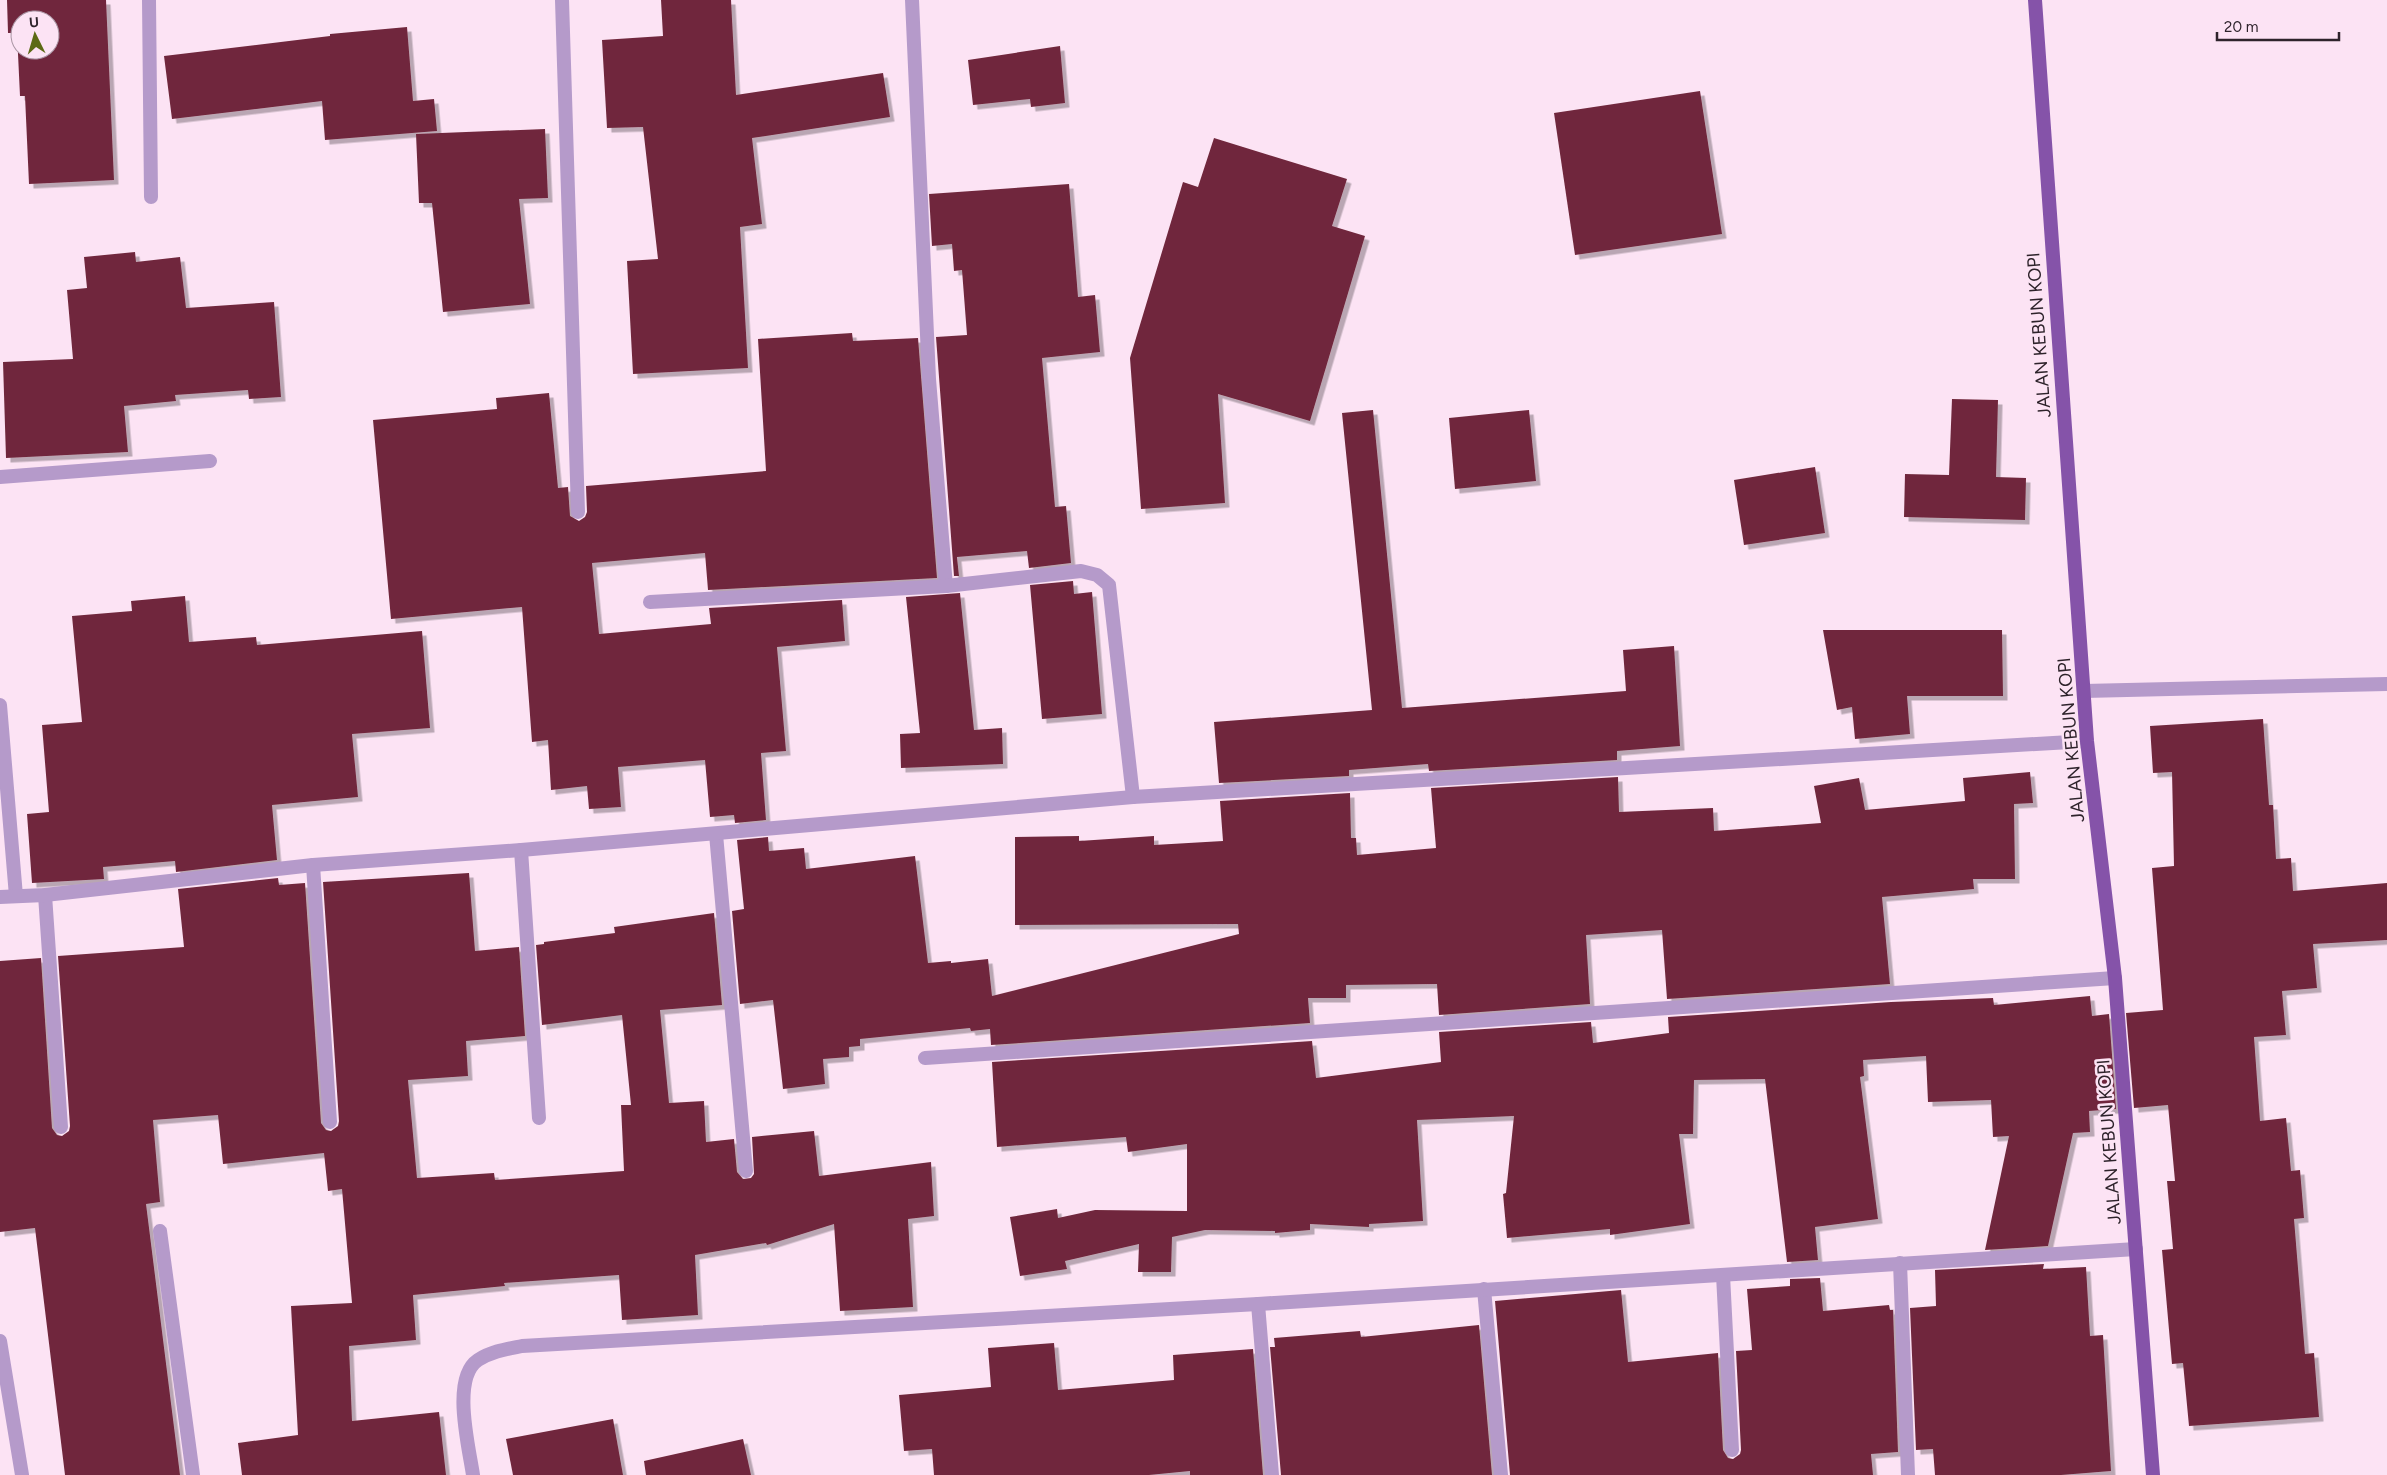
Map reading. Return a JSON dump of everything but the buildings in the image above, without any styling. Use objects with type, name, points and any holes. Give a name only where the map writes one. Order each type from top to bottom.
[{"type":"main road","name":"JALAN KEBUN KOPI","points":[[2035,0],[2087,741],[2115,978],[2153,1475]]},
{"type":"street","points":[[149,0],[151,197]]},
{"type":"street","points":[[562,0],[578,512]]},
{"type":"street","points":[[912,0],[930,379],[946,586]]},
{"type":"street","points":[[0,477],[210,461]]},
{"type":"street","points":[[650,602],[946,586],[1081,571],[1097,574],[1109,585],[1133,797]]},
{"type":"street","points":[[2084,691],[2387,684]]},
{"type":"street","points":[[0,704],[16,896]]},
{"type":"street","points":[[0,897],[45,895],[313,865],[716,834],[1133,797],[2087,741]]},
{"type":"street","points":[[716,834],[746,1171]]},
{"type":"street","points":[[521,850],[539,1118]]},
{"type":"street","points":[[313,865],[330,1122]]},
{"type":"street","points":[[45,895],[61,1127]]},
{"type":"street","points":[[925,1058],[2115,978]]},
{"type":"street","points":[[160,1231],[193,1475]]},
{"type":"street","points":[[472,1475],[463,1404],[466,1376],[476,1361],[493,1352],[522,1346],[1258,1304],[2136,1248]]},
{"type":"street","points":[[1900,1263],[1908,1475]]},
{"type":"street","points":[[1722,1275],[1732,1450]]},
{"type":"street","points":[[1484,1289],[1501,1475]]},
{"type":"street","points":[[1258,1304],[1272,1475]]},
{"type":"street","points":[[0,1341],[22,1475]]}]
